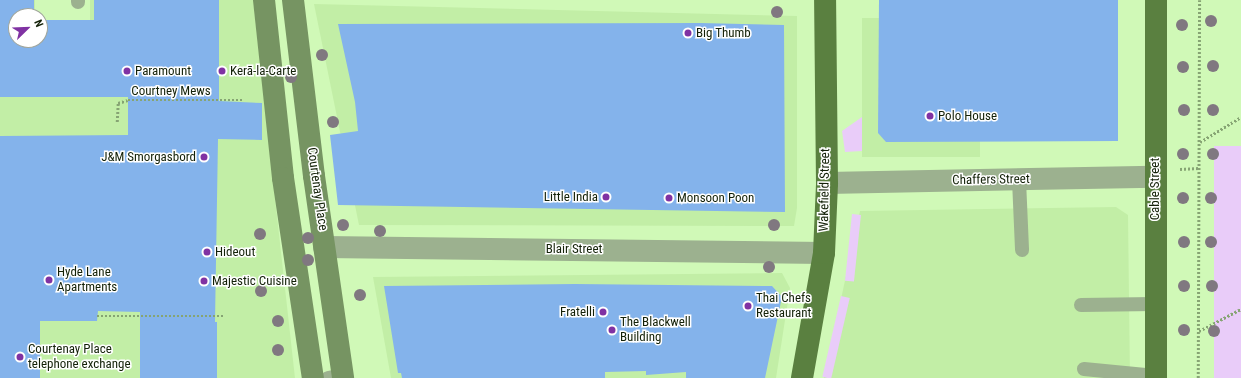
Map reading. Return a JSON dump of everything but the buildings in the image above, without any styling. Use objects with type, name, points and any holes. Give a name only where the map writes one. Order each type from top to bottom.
[{"type":"main road","name":"Wakefield Street","points":[[805,375],[824,252],[827,183],[825,0]]},
{"type":"main road","name":"Cable Street","points":[[1156,0],[1164,173],[1154,304],[1156,377]]},
{"type":"street","points":[[264,0],[284,186],[313,378]]},
{"type":"street","name":"Courtenay Place","points":[[293,0],[324,247],[338,377]]},
{"type":"street","name":"Chaffers Street","points":[[827,183],[1019,180],[1164,173]]},
{"type":"street","name":"Blair Street","points":[[324,247],[824,252]]},
{"type":"lane","points":[[1019,180],[1022,250]]},
{"type":"lane","points":[[1081,305],[1154,304]]},
{"type":"lane","points":[[1084,374],[1156,377]]},
{"type":"path","points":[[1198,378],[1199,0]]},
{"type":"path","name":"Courtney Mews","points":[[117,122],[118,103],[128,100],[244,100]]},
{"type":"path","points":[[1199,142],[1241,117]]},
{"type":"path","points":[[1164,173],[1199,168]]},
{"type":"path","points":[[1199,331],[1241,309]]},
{"type":"path","points":[[98,316],[223,316]]},
{"type":"shaded area","points":[[0,0],[35,0],[35,8],[8,8],[8,48],[27,48],[34,53],[42,48],[48,48],[48,45],[90,20],[90,0],[253,0],[295,378],[0,378]]},
{"type":"shaded area","points":[[314,4],[797,16],[797,208],[794,226],[359,225]]},
{"type":"shaded area","points":[[862,18],[980,18],[980,157],[862,157]]},
{"type":"shaded area","points":[[862,117],[862,151],[845,152],[842,131]]},
{"type":"shaded area","points":[[1214,146],[1241,146],[1241,378],[1214,378]]},
{"type":"shaded area","points":[[1116,207],[1128,215],[1130,378],[824,378],[860,211]]},
{"type":"shaded area","points":[[852,214],[861,215],[854,282],[845,281]]},
{"type":"shaded area","points":[[782,273],[790,288],[776,378],[391,378],[373,277]]},
{"type":"shaded area","points":[[841,296],[850,298],[831,378],[822,377]]},
{"type":"place","name":"Big Thumb","points":[[688,33]]},
{"type":"place","name":"Paramount","points":[[127,71]]},
{"type":"place","name":"Kerā-la-Carte","points":[[222,71]]},
{"type":"place","name":"Polo House","points":[[930,116]]},
{"type":"place","name":"J&M Smorgasbord","points":[[204,157]]},
{"type":"place","name":"Little India","points":[[606,197]]},
{"type":"place","name":"Monsoon Poon","points":[[669,198]]},
{"type":"place","name":"Hideout","points":[[207,252]]},
{"type":"place","name":"Hyde Lane Apartments","points":[[49,280]]},
{"type":"place","name":"Majestic Cuisine","points":[[204,281]]},
{"type":"place","name":"Thai Chefs Restaurant","points":[[748,306]]},
{"type":"place","name":"Fratelli","points":[[603,312]]},
{"type":"place","name":"The Blackwell Building","points":[[612,330]]},
{"type":"place","name":"Courtenay Place telephone exchange","points":[[20,357]]}]
